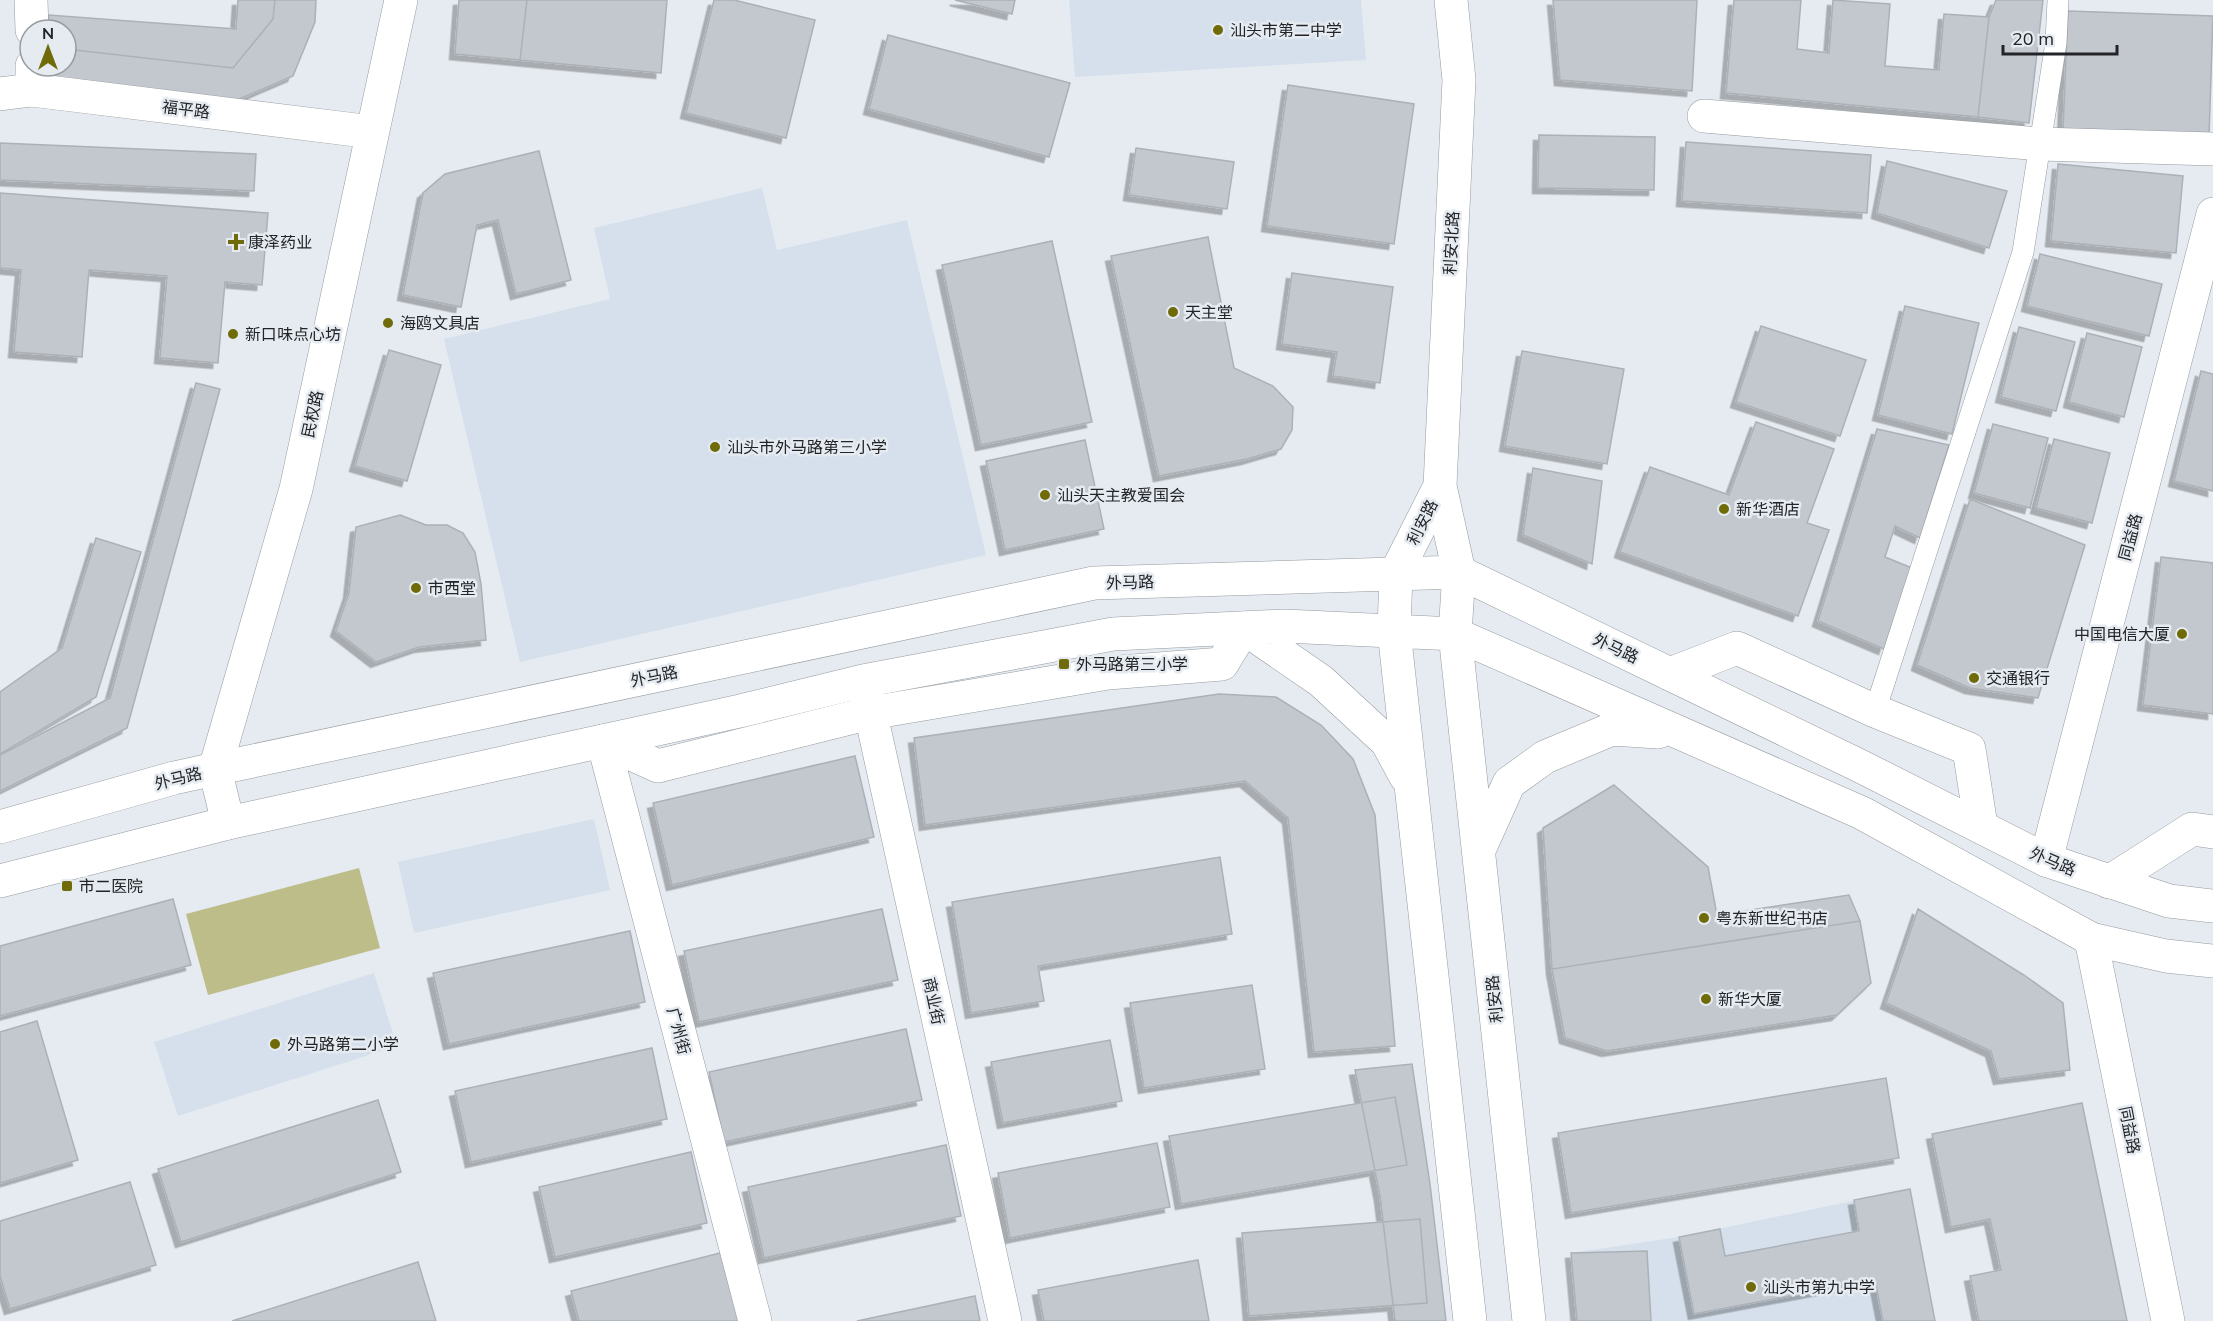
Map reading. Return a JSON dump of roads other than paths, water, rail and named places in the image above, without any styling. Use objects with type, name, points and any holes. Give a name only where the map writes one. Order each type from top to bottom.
[{"type":"street","points":[[31,0],[32,18]]},
{"type":"street","name":"民权路","points":[[228,823],[215,769],[296,489],[401,0]]},
{"type":"street","name":"利安北路","points":[[1440,486],[1459,80],[1452,0]]},
{"type":"street","name":"福平路","points":[[0,94],[32,78],[372,132]]},
{"type":"street","points":[[1704,116],[2040,144],[2213,149]]},
{"type":"street","name":"同益路","points":[[2046,860],[2213,214]]},
{"type":"street","name":"利安路","points":[[1440,486],[1459,572],[1455,634],[1529,1321]]},
{"type":"street","name":"利安路","points":[[1440,486],[1396,573],[1394,631],[1470,1321]]},
{"type":"street","name":"外马路","points":[[0,827],[174,778],[1094,583],[1459,572],[1981,826],[2046,860],[2169,901],[2213,906]]},
{"type":"street","points":[[0,881],[228,823],[603,741],[863,681],[1113,634],[1285,626],[1455,634],[1862,813],[2091,939],[2166,956],[2213,961]]},
{"type":"street","points":[[603,741],[658,766],[870,713],[1108,673],[1222,664],[1244,627]]},
{"type":"street","points":[[1244,627],[1321,681],[1387,742],[1411,786]]},
{"type":"street","points":[[1670,674],[1737,648],[1875,711],[1969,749],[1981,826]]},
{"type":"street","name":"商业街","points":[[863,681],[1005,1321]]},
{"type":"street","points":[[1478,852],[1509,783],[1545,757],[1612,729],[1680,733]]},
{"type":"street","name":"广州街","points":[[603,741],[755,1321]]},
{"type":"street","points":[[2109,882],[2192,829],[2213,832]]},
{"type":"street","name":"同益路","points":[[2091,939],[2168,1321]]},
{"type":"lane","points":[[1875,711],[2023,252],[2056,43],[2058,0]]},
{"type":"place","name":"汕头市第二中学","points":[[1218,30]]},
{"type":"place","name":"康泽药业","points":[[236,242]]},
{"type":"place","name":"天主堂","points":[[1173,312]]},
{"type":"place","name":"海鸥文具店","points":[[388,323]]},
{"type":"place","name":"新口味点心坊","points":[[233,334]]},
{"type":"place","name":"汕头市外马路第三小学","points":[[715,447]]},
{"type":"place","name":"汕头天主教爱国会","points":[[1045,495]]},
{"type":"place","name":"新华酒店","points":[[1724,509]]},
{"type":"place","name":"市西堂","points":[[416,588]]},
{"type":"place","name":"中国电信大厦","points":[[2182,634]]},
{"type":"place","name":"外马路第三小学","points":[[1064,664]]},
{"type":"place","name":"交通银行","points":[[1974,678]]},
{"type":"place","name":"市二医院","points":[[67,886]]},
{"type":"place","name":"粤东新世纪书店","points":[[1704,918]]},
{"type":"place","name":"新华大厦","points":[[1706,999]]},
{"type":"place","name":"外马路第二小学","points":[[275,1044]]},
{"type":"place","name":"汕头市第九中学","points":[[1751,1287]]}]
